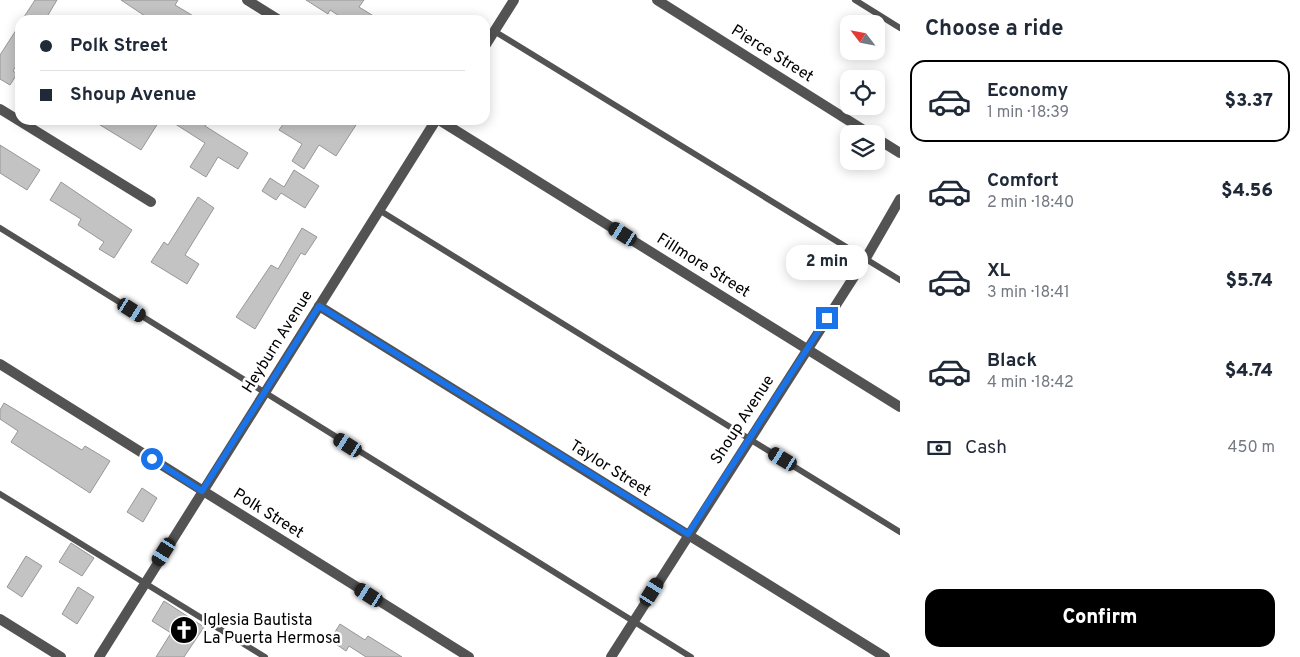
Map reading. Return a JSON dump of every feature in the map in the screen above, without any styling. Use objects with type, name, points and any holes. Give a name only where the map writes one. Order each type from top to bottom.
[{"type":"street","points":[[247,0],[271,15]]},
{"type":"street","points":[[490,38],[514,0]]},
{"type":"street","name":"Pierce Street","points":[[658,0],[856,125]]},
{"type":"street","points":[[0,109],[15,118]]},
{"type":"street","points":[[26,125],[151,202]]},
{"type":"street","name":"Heyburn Avenue","points":[[98,657],[434,125]]},
{"type":"street","name":"Fillmore Street","points":[[445,125],[900,407]]},
{"type":"street","points":[[885,144],[900,153]]},
{"type":"street","name":"Shoup Avenue","points":[[611,657],[866,258],[900,199]]},
{"type":"street","name":"Taylor Street","points":[[319,306],[885,657]]},
{"type":"street","name":"Polk Street","points":[[0,364],[469,657]]},
{"type":"street","points":[[0,619],[61,657]]},
{"type":"lane","points":[[855,0],[900,28]]},
{"type":"lane","points":[[494,31],[900,280]]},
{"type":"lane","points":[[379,210],[900,532]]},
{"type":"lane","points":[[0,228],[691,657]]},
{"type":"lane","points":[[0,494],[265,657]]},
{"type":"building","points":[[35,0],[57,0],[48,15],[25,15]]},
{"type":"building","points":[[121,0],[178,0],[175,5],[192,15],[144,15]]},
{"type":"building","points":[[306,0],[364,0],[359,7],[372,15],[338,15],[330,10],[328,14]]},
{"type":"building","points":[[15,32],[15,68],[13,71],[15,77],[10,85],[0,79],[0,55]]},
{"type":"building","points":[[100,125],[157,125],[141,150]]},
{"type":"building","points":[[177,125],[206,125],[248,153],[238,169],[218,157],[206,177],[190,167],[205,143]]},
{"type":"building","points":[[282,125],[356,125],[336,156],[319,145],[304,169],[292,161],[302,144],[279,130]]},
{"type":"building","points":[[0,145],[40,170],[27,190],[0,173]]},
{"type":"building","points":[[294,170],[319,186],[305,208],[281,193],[276,200],[262,191],[270,178],[284,187]]},
{"type":"building","points":[[61,182],[132,230],[114,258],[99,249],[104,242],[78,225],[81,219],[50,200]]},
{"type":"building","points":[[198,197],[214,208],[185,255],[199,264],[187,284],[151,262],[164,242],[168,245]]},
{"type":"building","points":[[302,228],[317,237],[305,255],[301,253],[255,329],[236,317],[271,265],[278,269]]},
{"type":"building","points":[[4,403],[82,450],[85,446],[110,461],[90,493],[11,442],[18,431],[0,419],[0,410]]},
{"type":"building","points":[[142,488],[157,498],[143,522],[127,512]]},
{"type":"building","points":[[71,543],[94,558],[82,576],[59,562]]},
{"type":"building","points":[[26,556],[42,566],[22,597],[7,587]]},
{"type":"building","points":[[78,587],[94,597],[77,624],[62,614]]},
{"type":"building","name":"Iglesia Bautista La Puerta Hermosa","points":[[164,601],[204,627],[184,657],[156,657],[171,633],[152,621]]},
{"type":"building","points":[[340,624],[365,640],[368,636],[402,657],[366,657],[349,646],[346,651],[330,640]]},
{"type":"place","name":"Iglesia Bautista La Puerta Hermosa","points":[[184,630]]},
{"type":"route","points":[[152,459],[202,491],[319,306],[688,534],[827,318]]}]
